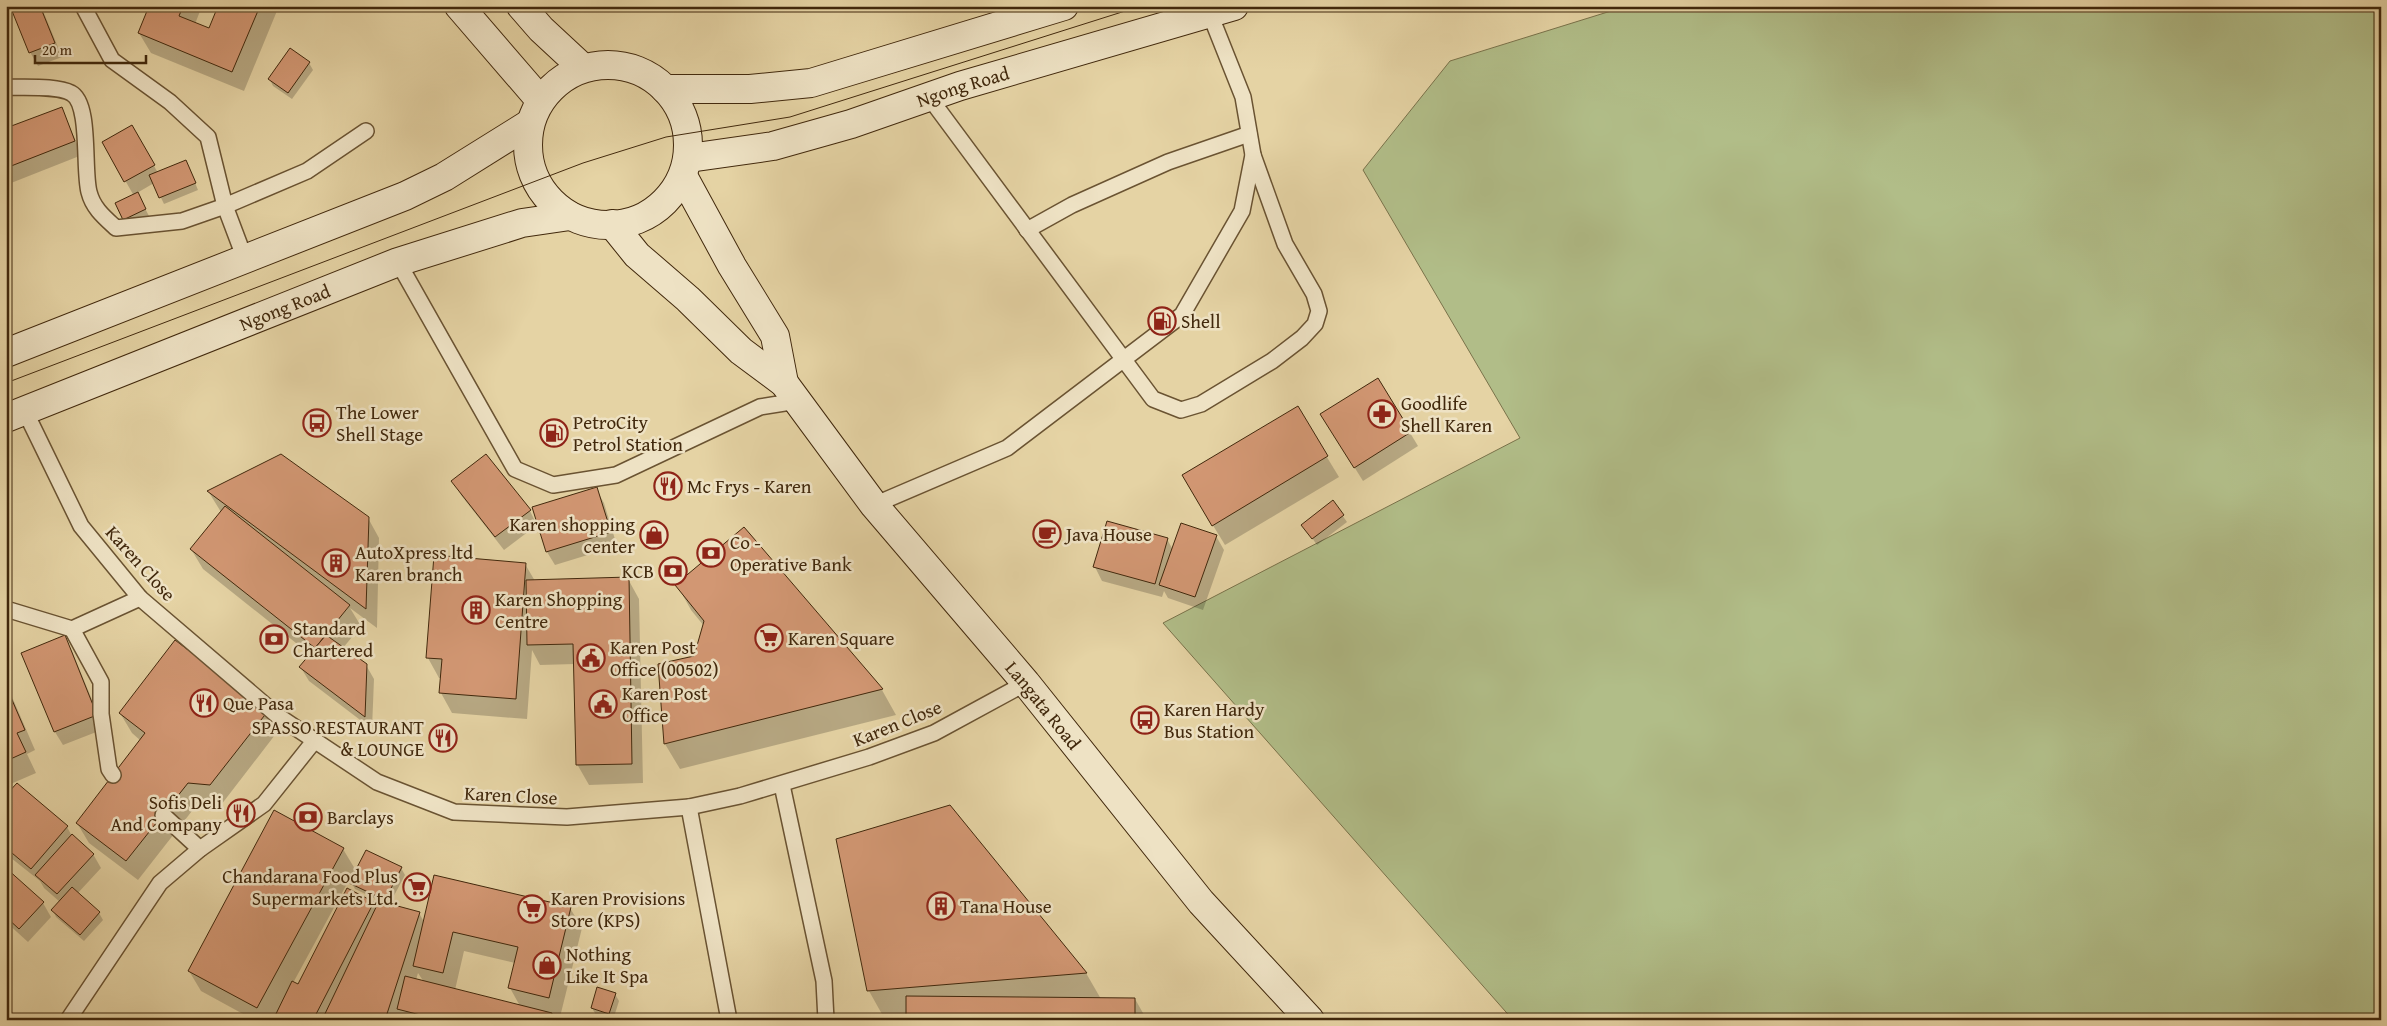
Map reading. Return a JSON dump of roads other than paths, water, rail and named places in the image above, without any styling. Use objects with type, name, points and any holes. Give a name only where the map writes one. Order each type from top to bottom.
[{"type":"main road","points":[[459,6],[540,100]]},
{"type":"main road","points":[[521,6],[541,29],[583,68]]},
{"type":"main road","points":[[665,89],[750,89],[811,83],[1064,6]]},
{"type":"main road","name":"Ngong Road","points":[[686,167],[773,146],[851,124],[960,86],[1222,10]]},
{"type":"main road","points":[[686,167],[669,198],[648,214],[623,224],[596,224],[570,216],[548,200],[534,178],[528,151],[529,124],[540,100],[559,80],[583,68],[609,64],[635,68],[658,81],[676,100],[687,124],[686,167],[732,266],[775,336],[791,392]]},
{"type":"main road","points":[[6,353],[405,196],[444,177],[529,124]]},
{"type":"main road","name":"Ngong Road","points":[[16,415],[398,262],[522,223],[570,216]]},
{"type":"main road","points":[[612,224],[637,255],[688,299],[741,351],[791,392]]},
{"type":"main road","name":"Langata Road","points":[[791,392],[874,505],[1026,683],[1201,902],[1310,1020]]},
{"type":"lane","points":[[83,6],[112,60],[170,102],[208,137],[225,206],[245,259]]},
{"type":"lane","points":[[929,97],[1153,399],[1181,410],[1201,404],[1272,360],[1302,338],[1315,324],[1319,311],[1314,294],[1286,244],[1253,155],[1243,97],[1222,10]]},
{"type":"lane","points":[[6,87],[62,90],[72,93],[79,99],[84,120],[86,172],[89,193],[97,211],[116,228],[182,221],[225,206],[307,171],[366,131]]},
{"type":"lane","points":[[1027,230],[1072,205],[1168,162],[1250,134]]},
{"type":"lane","points":[[874,505],[1007,448],[1182,315],[1242,211],[1253,155]]},
{"type":"lane","points":[[398,262],[515,469],[554,485],[616,474],[791,392]]},
{"type":"lane","name":"Karen Close","points":[[16,415],[81,526],[140,598],[278,716],[377,782],[454,812],[566,817],[689,807],[782,784],[869,757],[934,733],[1026,683]]},
{"type":"lane","points":[[6,608],[72,629],[140,598]]},
{"type":"lane","points":[[72,629],[101,682],[101,714],[109,768],[113,775]]},
{"type":"lane","points":[[68,1020],[160,883],[200,849],[264,804],[315,740]]},
{"type":"lane","points":[[782,784],[824,980],[826,1020]]},
{"type":"lane","points":[[689,807],[729,1020]]},
{"type":"lane","points":[[163,815],[200,849]]},
{"type":"tram line","points":[[6,383],[583,163],[666,137],[790,117],[1141,6]]},
{"type":"place","name":"Shell","points":[[1162,321]]},
{"type":"place","name":"Goodlife Shell Karen","points":[[1382,414]]},
{"type":"place","name":"The Lower Shell Stage","points":[[317,423]]},
{"type":"place","name":"PetroCity Petrol Station","points":[[554,433]]},
{"type":"place","name":"Mc Frys - Karen","points":[[668,486]]},
{"type":"place","name":"Java House","points":[[1047,534]]},
{"type":"place","name":"Karen shopping center","points":[[654,535]]},
{"type":"place","name":"Co - Operative Bank","points":[[711,553]]},
{"type":"place","name":"AutoXpress ltd Karen branch","points":[[336,563]]},
{"type":"place","name":"KCB","points":[[673,571]]},
{"type":"place","name":"Karen Shopping Centre","points":[[476,610]]},
{"type":"place","name":"Karen Square","points":[[769,638]]},
{"type":"place","name":"Standard Chartered","points":[[274,639]]},
{"type":"place","name":"Karen Post Office (00502)","points":[[591,658]]},
{"type":"place","name":"Que Pasa","points":[[204,703]]},
{"type":"place","name":"Karen Post Office","points":[[603,704]]},
{"type":"place","name":"Karen Hardy Bus Station","points":[[1145,720]]},
{"type":"place","name":"SPASSO RESTAURANT & LOUNGE","points":[[443,738]]},
{"type":"place","name":"Sofis Deli And Company","points":[[241,813]]},
{"type":"place","name":"Barclays","points":[[308,817]]},
{"type":"place","name":"Chandarana Food Plus Supermarkets Ltd.","points":[[417,887]]},
{"type":"place","name":"Tana House","points":[[941,906]]},
{"type":"place","name":"Karen Provisions Store (KPS)","points":[[532,909]]},
{"type":"place","name":"Nothing Like It Spa","points":[[547,965]]}]
